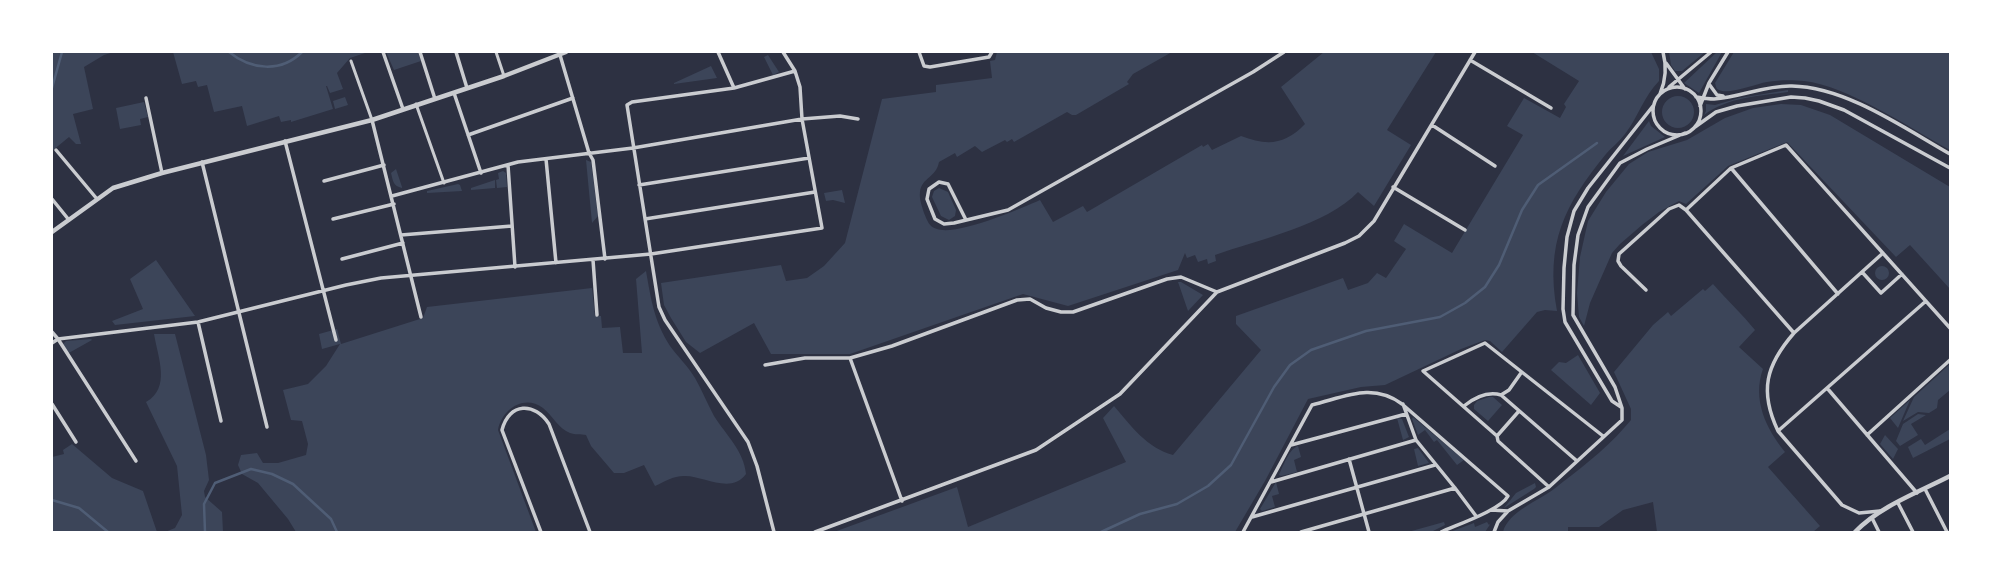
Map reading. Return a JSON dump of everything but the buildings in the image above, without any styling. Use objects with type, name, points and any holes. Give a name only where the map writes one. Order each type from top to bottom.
[{"type":"street","points":[[383,52],[403,109]]},
{"type":"street","points":[[420,52],[434,99]]},
{"type":"street","points":[[456,52],[467,88]]},
{"type":"street","points":[[496,52],[504,76]]},
{"type":"street","points":[[52,232],[113,188],[202,162],[372,120],[416,104],[504,76],[566,52]]},
{"type":"street","points":[[718,52],[734,88]]},
{"type":"street","points":[[52,343],[58,339],[198,322],[381,278],[556,264],[651,254],[822,228],[802,119],[800,87],[795,71],[783,52]]},
{"type":"street","points":[[919,52],[924,66],[989,57],[992,52]]},
{"type":"street","points":[[966,220],[948,184],[939,182],[929,189],[927,199],[935,219],[944,224],[966,220],[1008,210],[1039,194],[1253,72],[1284,52]]},
{"type":"street","points":[[815,532],[902,501],[1036,450],[1120,394],[1216,292],[1345,243],[1359,236],[1374,221],[1475,52]]},
{"type":"street","points":[[1663,52],[1666,62],[1674,75],[1685,89],[1696,97],[1714,99],[1778,87],[1792,86],[1815,88],[1844,97],[1950,154]]},
{"type":"street","points":[[1659,95],[1711,52]]},
{"type":"street","points":[[1700,106],[1709,83],[1728,52]]},
{"type":"street","points":[[560,54],[589,153],[594,160],[605,259]]},
{"type":"street","points":[[1470,60],[1551,108]]},
{"type":"street","points":[[351,61],[372,120],[421,317]]},
{"type":"street","points":[[1622,408],[1612,401],[1565,322],[1563,309],[1567,237],[1574,211],[1588,188],[1654,106],[1664,84],[1666,62]]},
{"type":"street","points":[[774,532],[757,466],[748,442],[665,320],[659,307],[632,148],[627,106],[632,102],[734,88],[795,71]]},
{"type":"street","points":[[1674,75],[1684,75]]},
{"type":"street","points":[[1709,83],[1717,95],[1726,97]]},
{"type":"street","points":[[1665,90],[1675,87],[1685,89]]},
{"type":"street","points":[[454,93],[482,173]]},
{"type":"street","points":[[1695,127],[1700,117],[1700,106],[1696,97]]},
{"type":"street","points":[[1494,532],[1498,522],[1508,511],[1549,487],[1622,420],[1622,408],[1615,387],[1573,315],[1574,265],[1578,235],[1588,207],[1620,164],[1647,148],[1685,133],[1716,112],[1762,100],[1791,97],[1819,101],[1844,110],[1950,168]]},
{"type":"street","points":[[146,98],[162,173]]},
{"type":"street","points":[[468,134],[573,98]]},
{"type":"street","points":[[416,104],[444,183]]},
{"type":"street","points":[[1654,106],[1654,119],[1661,129],[1673,134],[1685,133]]},
{"type":"street","points":[[392,196],[508,165],[632,148],[802,119],[840,116],[858,119]]},
{"type":"street","points":[[1432,124],[1495,166]]},
{"type":"street","points":[[285,141],[336,340]]},
{"type":"street","points":[[1686,210],[1731,168],[1786,145],[1950,328]]},
{"type":"street","points":[[56,150],[97,199]]},
{"type":"street","points":[[639,185],[809,158]]},
{"type":"street","points":[[546,159],[556,264]]},
{"type":"street","points":[[202,162],[267,427]]},
{"type":"street","points":[[324,180],[384,165]]},
{"type":"street","points":[[508,165],[516,267]]},
{"type":"street","points":[[1731,168],[1838,294]]},
{"type":"street","points":[[1393,187],[1465,230]]},
{"type":"street","points":[[645,219],[815,192]]},
{"type":"street","points":[[52,199],[69,220]]},
{"type":"street","points":[[333,219],[394,204]]},
{"type":"street","points":[[1646,290],[1621,266],[1618,261],[1619,254],[1670,209],[1679,205],[1686,210],[1794,333]]},
{"type":"street","points":[[401,235],[512,226]]},
{"type":"street","points":[[342,259],[403,243]]},
{"type":"street","points":[[1883,511],[1859,513],[1842,505],[1778,431],[1772,418],[1769,405],[1768,377],[1773,362],[1782,347],[1794,333],[1884,253]]},
{"type":"street","points":[[593,260],[597,315]]},
{"type":"street","points":[[1862,272],[1881,293],[1902,274]]},
{"type":"street","points":[[765,365],[804,358],[850,358],[892,346],[1017,300],[1030,299],[1046,308],[1061,312],[1073,312],[1159,281],[1181,277],[1216,292]]},
{"type":"street","points":[[1778,431],[1926,301]]},
{"type":"street","points":[[198,322],[221,421]]},
{"type":"street","points":[[52,332],[58,339],[136,461]]},
{"type":"street","points":[[1549,487],[1498,441],[1497,436],[1423,371],[1485,343],[1521,373],[1603,436]]},
{"type":"street","points":[[850,358],[902,501]]},
{"type":"street","points":[[1868,435],[1950,360]]},
{"type":"street","points":[[1501,395],[1509,390],[1521,373]]},
{"type":"street","points":[[1827,388],[1917,493]]},
{"type":"street","points":[[1243,532],[1312,405],[1369,391],[1392,396],[1508,496],[1505,501],[1491,510],[1441,532]]},
{"type":"street","points":[[1464,406],[1475,397],[1495,393],[1501,395],[1577,461]]},
{"type":"street","points":[[52,404],[76,442]]},
{"type":"street","points":[[1402,404],[1416,440],[1456,488],[1476,516]]},
{"type":"street","points":[[541,532],[502,430],[504,422],[515,411],[530,408],[544,417],[549,424],[590,532]]},
{"type":"street","points":[[1497,436],[1519,411]]},
{"type":"street","points":[[1291,445],[1406,414]]},
{"type":"street","points":[[1271,482],[1416,440]]},
{"type":"street","points":[[1349,459],[1369,532]]},
{"type":"street","points":[[1252,517],[1435,464]]},
{"type":"street","points":[[1856,532],[1872,518],[1883,511],[1950,476]]},
{"type":"street","points":[[1301,532],[1456,488]]},
{"type":"street","points":[[1925,489],[1947,532]]},
{"type":"street","points":[[1898,503],[1913,532]]},
{"type":"street","points":[[1491,510],[1508,511]]},
{"type":"street","points":[[1872,518],[1879,532]]},
{"type":"shaded area","points":[[52,52],[114,52],[104,55],[84,67],[93,109],[73,114],[81,144],[76,144],[69,137],[52,151]]},
{"type":"shaded area","points":[[173,52],[368,52],[350,58],[337,73],[343,89],[330,93],[326,86],[333,109],[291,122],[291,120],[281,122],[279,116],[247,126],[242,106],[214,112],[207,85],[198,87],[196,81],[182,84]]},
{"type":"shaded area","points":[[386,52],[418,52],[421,61],[394,70]]},
{"type":"shaded area","points":[[997,52],[1172,52],[1133,74],[1127,82],[1129,84],[1076,115],[1072,115],[1067,112],[1014,142],[1012,139],[1007,142],[1005,140],[982,152],[975,146],[957,157],[955,153],[939,162],[935,171],[923,183],[920,192],[920,200],[927,221],[932,227],[937,229],[959,229],[1004,215],[1040,200],[1053,222],[1083,206],[1087,212],[1202,145],[1203,147],[1208,144],[1212,150],[1241,136],[1267,142],[1283,140],[1298,131],[1305,124],[1281,87],[1324,52],[1436,52],[1387,130],[1411,145],[1374,206],[1358,192],[1345,204],[1328,214],[1291,230],[1215,255],[1216,261],[1208,264],[1207,259],[1198,262],[1195,255],[1187,258],[1185,253],[1178,270],[1068,306],[1023,294],[850,354],[771,354],[754,323],[700,353],[686,342],[664,305],[661,283],[781,265],[786,281],[807,278],[824,266],[845,243],[882,99],[936,92],[936,85],[992,78],[990,61],[995,60]]},
{"type":"shaded area","points":[[1532,52],[1651,52],[1659,69],[1659,81],[1649,93],[1625,134],[1591,173],[1569,208],[1561,226],[1556,245],[1554,265],[1554,287],[1557,311],[1545,310],[1537,312],[1502,352],[1490,341],[1485,340],[1461,349],[1385,385],[1361,387],[1308,399],[1265,481],[1235,532],[834,532],[957,487],[968,527],[1126,462],[1103,418],[1114,406],[1147,442],[1164,452],[1173,455],[1261,350],[1236,324],[1236,316],[1343,278],[1348,290],[1368,283],[1377,273],[1386,278],[1406,249],[1394,241],[1404,224],[1452,253],[1523,135],[1507,126],[1524,98],[1560,118],[1566,107],[1564,104],[1579,81]]},
{"type":"shaded area","points":[[1669,52],[1705,52],[1682,71],[1675,71],[1671,65]]},
{"type":"shaded area","points":[[1717,52],[1722,52],[1699,93],[1684,83]]},
{"type":"shaded area","points":[[1734,52],[1950,52],[1950,150],[1859,99],[1821,84],[1790,80],[1767,82],[1729,91],[1719,90],[1715,83]]},
{"type":"shaded area","points":[[768,55],[779,72],[773,75],[764,57]]},
{"type":"shaded area","points":[[711,66],[717,78],[674,84],[674,83]]},
{"type":"shaded area","points":[[1788,90],[1788,92],[1755,96],[1733,101],[1723,104],[1704,115],[1706,111],[1706,104],[1715,105],[1739,98]]},
{"type":"shaded area","points":[[1675,96],[1681,96],[1691,103],[1694,112],[1693,118],[1687,125],[1681,128],[1675,128],[1665,121],[1662,115],[1662,109],[1669,99]]},
{"type":"shaded area","points":[[345,97],[348,105],[335,109],[333,101]]},
{"type":"shaded area","points":[[144,102],[148,117],[140,119],[141,125],[120,129],[116,108]]},
{"type":"shaded area","points":[[1781,104],[1801,105],[1830,115],[1950,187],[1950,289],[1910,245],[1896,257],[1787,142],[1728,166],[1686,204],[1679,201],[1659,212],[1620,244],[1612,253],[1590,303],[1584,326],[1579,317],[1577,293],[1580,257],[1588,221],[1606,192],[1629,164],[1648,152],[1687,140],[1725,118],[1753,108]]},
{"type":"shaded area","points":[[1649,121],[1651,126],[1665,137],[1623,156]]},
{"type":"shaded area","points":[[586,160],[591,162],[598,216],[592,223]]},
{"type":"shaded area","points":[[396,169],[402,188],[397,186],[393,181],[391,173]]},
{"type":"shaded area","points":[[503,171],[506,173],[507,187],[497,188],[496,180],[499,179],[498,173]]},
{"type":"shaded area","points":[[495,180],[495,188],[471,190],[471,188]]},
{"type":"shaded area","points":[[458,184],[460,185],[462,191],[427,193],[427,191]]},
{"type":"shaded area","points":[[939,188],[948,192],[956,210],[955,216],[949,220],[941,216],[932,197],[934,191]]},
{"type":"shaded area","points":[[842,190],[845,203],[833,200],[826,201],[824,193]]},
{"type":"shaded area","points":[[156,260],[195,316],[115,325],[112,321],[143,309],[130,279]]},
{"type":"shaded area","points":[[1879,266],[1885,266],[1889,270],[1889,276],[1885,280],[1879,280],[1875,276],[1875,270]]},
{"type":"shaded area","points":[[646,271],[654,310],[660,328],[670,346],[692,374],[714,416],[742,458],[746,474],[740,480],[725,484],[691,476],[680,476],[655,486],[644,465],[624,473],[614,473],[591,446],[586,435],[574,434],[566,431],[543,408],[536,404],[529,403],[521,403],[509,410],[500,422],[498,430],[536,532],[296,532],[288,519],[258,483],[242,474],[238,465],[241,455],[257,453],[263,463],[278,463],[306,455],[308,444],[302,421],[291,420],[283,390],[308,384],[326,366],[340,344],[322,349],[319,334],[337,329],[341,344],[423,318],[427,307],[592,288],[595,316],[601,316],[602,328],[620,327],[623,353],[642,353],[636,279]]},
{"type":"shaded area","points":[[1178,282],[1181,282],[1203,295],[1188,311]]},
{"type":"shaded area","points":[[1713,284],[1755,330],[1739,347],[1763,369],[1759,391],[1760,402],[1772,434],[1785,452],[1768,467],[1820,526],[1813,532],[1657,532],[1653,502],[1623,510],[1599,527],[1568,527],[1568,532],[1503,532],[1506,525],[1517,513],[1554,489],[1608,445],[1631,420],[1631,409],[1614,372],[1653,325],[1668,312],[1671,316],[1703,289],[1705,291]]},
{"type":"shaded area","points":[[154,334],[175,334],[206,455],[209,480],[204,491],[205,497],[222,512],[223,532],[165,532],[175,528],[182,515],[177,466],[146,402],[154,396],[161,381],[160,362]]},
{"type":"shaded area","points":[[92,340],[67,354],[63,344],[66,341]]},
{"type":"shaded area","points":[[1578,355],[1600,393],[1591,405],[1551,370],[1559,362],[1566,363]]},
{"type":"shaded area","points":[[1950,364],[1950,390],[1938,400],[1937,408],[1929,413],[1918,412],[1903,421],[1914,397]]},
{"type":"shaded area","points":[[1493,397],[1502,405],[1488,421],[1474,409],[1474,405],[1477,401]]},
{"type":"shaded area","points":[[1910,400],[1898,428],[1890,418]]},
{"type":"shaded area","points":[[1918,414],[1926,415],[1911,424],[1918,435],[1900,446],[1896,441],[1903,424]]},
{"type":"shaded area","points":[[1413,417],[1464,460],[1457,465],[1437,440],[1434,442],[1425,430],[1418,435],[1412,419]]},
{"type":"shaded area","points":[[1397,418],[1402,419],[1409,437],[1403,440]]},
{"type":"shaded area","points":[[1950,429],[1950,439],[1913,458],[1908,447],[1921,439],[1925,445]]},
{"type":"shaded area","points":[[1885,435],[1898,449],[1893,459],[1880,444]]},
{"type":"shaded area","points":[[72,444],[112,478],[143,491],[157,532],[52,532],[52,457],[64,454],[63,450]]},
{"type":"shaded area","points":[[1298,446],[1301,457],[1294,460],[1297,472],[1281,476],[1279,475],[1289,454]]},
{"type":"shaded area","points":[[1418,448],[1429,463],[1418,466],[1414,449]]},
{"type":"shaded area","points":[[1276,482],[1279,494],[1272,496],[1275,507],[1262,511],[1260,509]]},
{"type":"shaded area","points":[[1535,483],[1536,487],[1534,489],[1504,508],[1516,493]]},
{"type":"shaded area","points":[[1444,522],[1445,525],[1431,532],[1408,532]]},
{"type":"shaded area","points":[[1487,522],[1489,525],[1491,523],[1485,532],[1450,532],[1474,523],[1475,527]]},
{"type":"waterway","points":[[52,88],[62,52]]},
{"type":"waterway","points":[[229,52],[247,63],[266,67],[285,63],[294,59],[302,52]]},
{"type":"waterway","points":[[1101,532],[1140,514],[1177,504],[1208,486],[1231,465],[1274,387],[1290,365],[1311,350],[1366,331],[1440,317],[1465,303],[1485,287],[1499,265],[1522,210],[1538,185],[1597,143]]},
{"type":"waterway","points":[[205,532],[204,504],[215,483],[251,469],[272,474],[293,484],[331,519],[337,532]]},
{"type":"waterway","points":[[52,500],[79,508],[108,532]]}]
